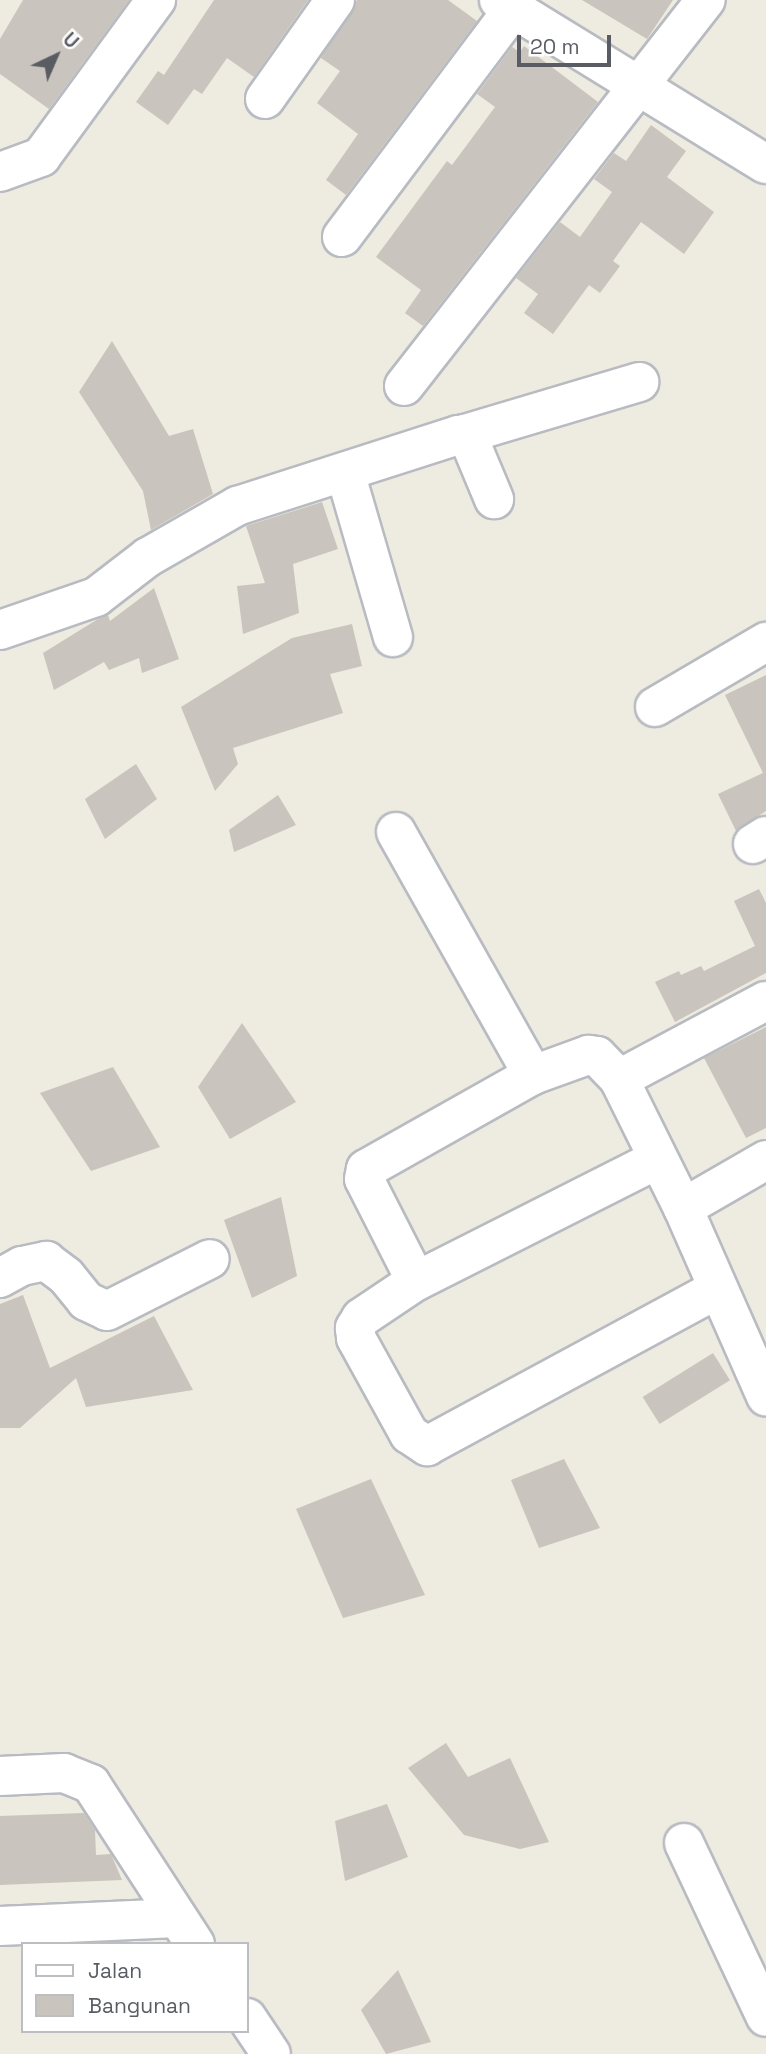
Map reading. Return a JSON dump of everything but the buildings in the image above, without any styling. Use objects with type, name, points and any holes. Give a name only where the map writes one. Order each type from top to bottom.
[{"type":"street","points":[[0,172],[41,157],[156,0]]},
{"type":"street","points":[[265,99],[335,0]]},
{"type":"street","points":[[404,386],[706,0]]},
{"type":"street","points":[[342,237],[522,7],[639,86],[766,164]]},
{"type":"street","points":[[0,630],[96,597],[148,556],[237,506],[639,382]]},
{"type":"street","points":[[466,434],[494,499]]},
{"type":"street","points":[[345,472],[393,637]]},
{"type":"street","points":[[655,707],[766,642]]},
{"type":"street","points":[[396,832],[533,1075]]},
{"type":"street","points":[[619,1079],[766,1001]]},
{"type":"street","points":[[416,1281],[364,1179],[366,1169],[533,1075],[588,1055],[597,1056],[619,1079],[683,1208],[716,1290],[766,1396]]},
{"type":"street","points":[[658,1159],[416,1281],[361,1318],[355,1332],[409,1434],[427,1446],[716,1290]]},
{"type":"street","points":[[683,1208],[766,1160]]},
{"type":"street","points":[[0,1278],[22,1265],[46,1261],[66,1276],[86,1301],[107,1311],[210,1259]]},
{"type":"street","points":[[0,1776],[64,1773],[77,1775],[91,1784],[186,1931]]},
{"type":"street","points":[[684,1843],[766,2016]]},
{"type":"street","points":[[0,1926],[186,1931]]},
{"type":"street","points":[[248,2020],[271,2054]]}]
